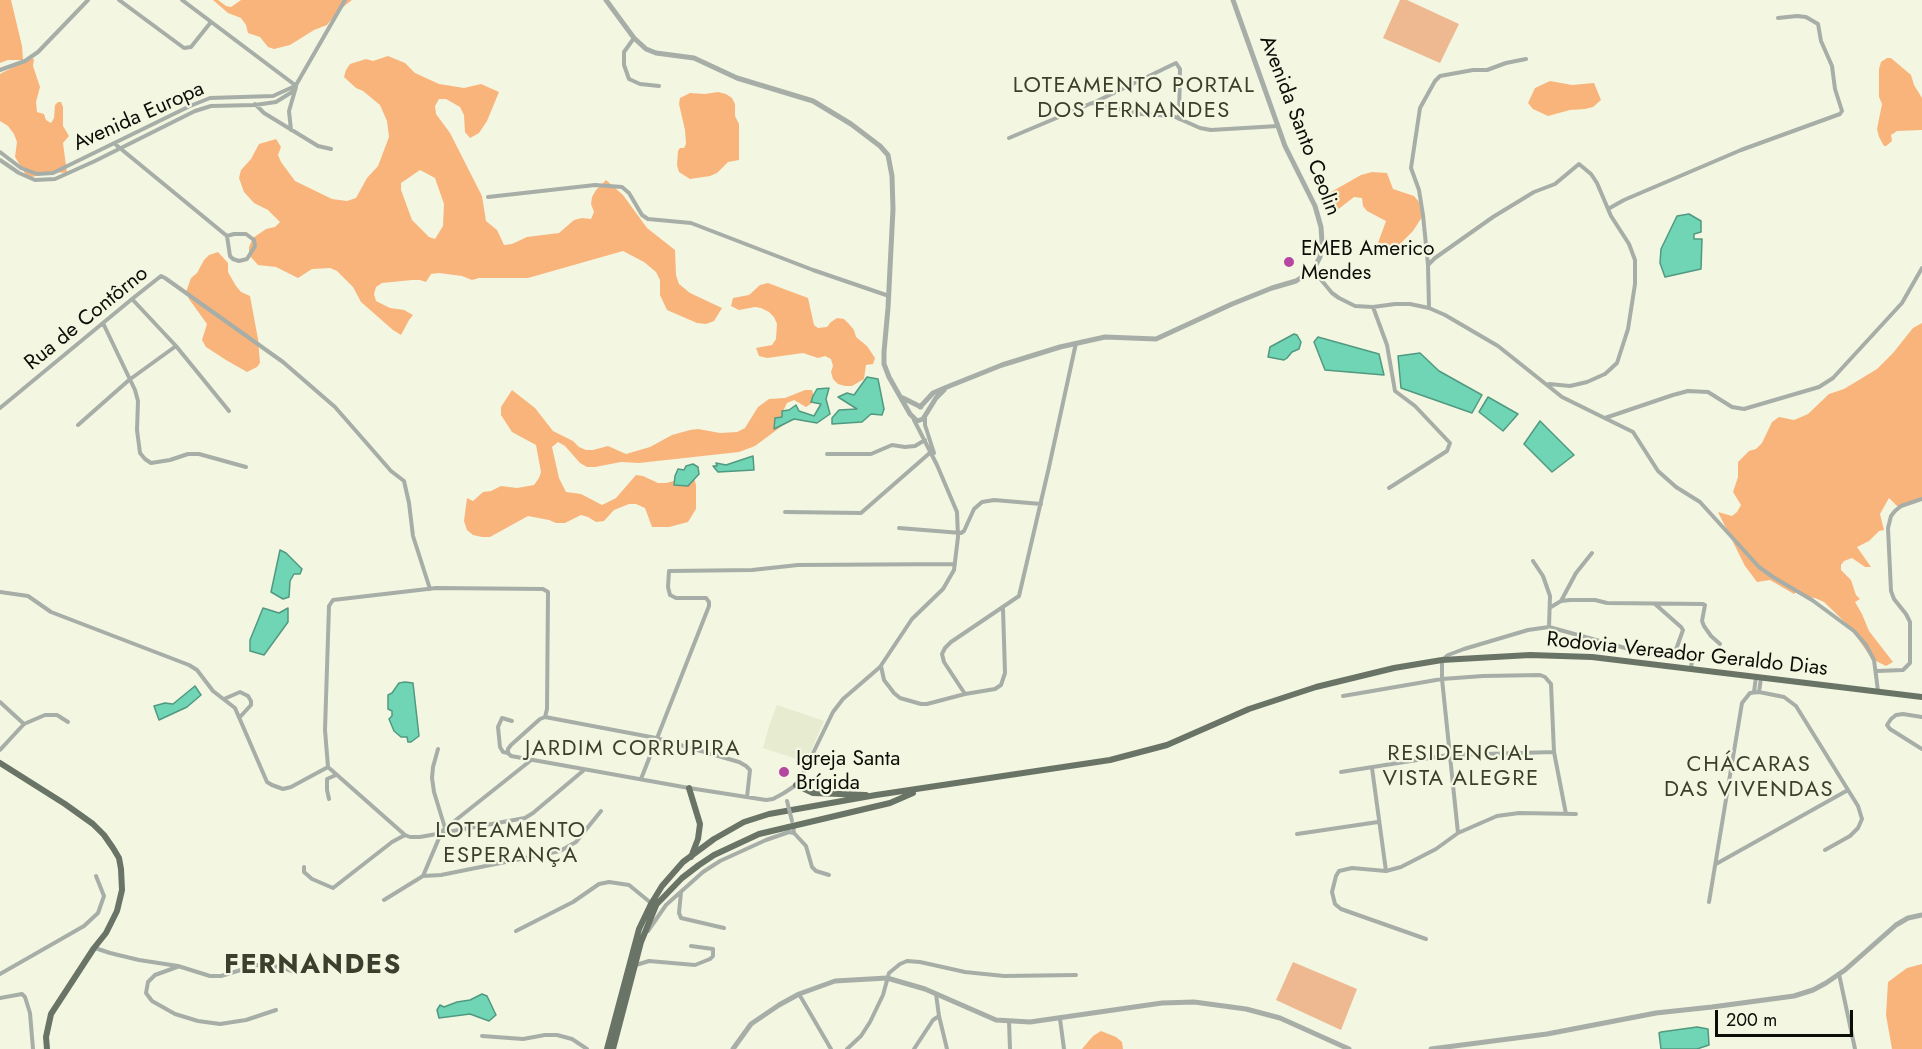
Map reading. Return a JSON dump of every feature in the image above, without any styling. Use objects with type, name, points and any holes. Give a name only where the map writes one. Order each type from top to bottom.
[{"type":"main road","name":"Rodovia Vereador Geraldo Dias","points":[[607,1049],[639,929],[653,905],[690,858],[730,829],[760,816],[876,795],[1084,765],[1146,752],[1284,697],[1346,679],[1442,660],[1552,655],[1592,657],[1922,697]]},
{"type":"main road","points":[[0,763],[93,824],[104,835],[119,858],[123,881],[121,900],[113,922],[51,1014],[46,1037],[47,1049]]},
{"type":"main road","points":[[796,785],[813,793],[876,795]]},
{"type":"main road","points":[[689,789],[700,824],[698,839],[690,858]]},
{"type":"main road","points":[[653,905],[682,878],[714,855],[759,834],[793,823],[890,803],[922,790]]},
{"type":"main road","name":"Rodovia Vereador Geraldo Dias","points":[[613,1049],[653,905]]},
{"type":"street","points":[[0,70],[26,61],[38,52],[88,0]]},
{"type":"street","points":[[119,0],[184,48],[190,47],[211,22]]},
{"type":"street","points":[[182,0],[296,86]]},
{"type":"street","points":[[291,130],[289,111],[296,86],[345,0]]},
{"type":"street","points":[[606,0],[634,38],[646,49],[656,53],[694,58],[737,78],[813,101],[851,124],[888,155],[892,176],[889,296],[884,364],[889,377],[932,452]]},
{"type":"street","name":"Avenida Santo Ceolin","points":[[1233,0],[1286,146],[1309,191],[1321,227],[1322,252],[1313,270]]},
{"type":"street","points":[[1608,209],[1741,150],[1840,114],[1842,111],[1835,89],[1832,66],[1821,41],[1818,24],[1806,17],[1778,18]]},
{"type":"street","points":[[634,38],[624,52],[624,65],[628,79],[640,84],[659,86]]},
{"type":"street","points":[[1429,308],[1428,265],[1422,202],[1411,168],[1420,108],[1440,76],[1457,72],[1487,70],[1526,59]]},
{"type":"street","points":[[1009,138],[1092,103],[1176,63],[1180,69],[1179,119]]},
{"type":"street","name":"Avenida Europa","points":[[0,152],[21,168],[37,174],[53,173],[210,98],[273,96],[296,86]]},
{"type":"street","name":"Avenida Europa","points":[[0,160],[34,180],[55,179],[195,111],[211,106],[276,102],[286,98],[296,86]]},
{"type":"street","points":[[255,98],[255,105],[259,109],[318,146],[331,148]]},
{"type":"street","points":[[1092,103],[1141,114],[1173,117],[1211,130],[1279,126]]},
{"type":"street","points":[[115,144],[227,236],[230,256],[233,259],[239,261],[247,259],[255,246],[251,236],[240,233],[227,236]]},
{"type":"street","points":[[1428,265],[1493,217],[1534,192],[1555,184],[1579,164],[1594,179],[1608,209],[1629,244],[1635,260],[1636,272],[1628,329],[1614,366],[1605,374],[1596,379],[1570,386],[1548,384]]},
{"type":"street","points":[[488,197],[595,185],[622,187],[629,193],[642,215],[648,219],[691,223],[813,270],[889,296]]},
{"type":"street","points":[[1604,418],[1688,391],[1708,392],[1732,407],[1744,409],[1819,387],[1833,378],[1902,303],[1922,268]]},
{"type":"street","points":[[913,418],[912,411],[933,393],[1002,365],[1105,338],[1156,339],[1232,304],[1272,288],[1296,282],[1313,270],[1339,298],[1355,306],[1410,304],[1429,308],[1445,315],[1498,346],[1562,397],[1633,432],[1658,471],[1676,487],[1700,502],[1759,567],[1812,600],[1854,631],[1871,652],[1877,671],[1878,691]]},
{"type":"street","name":"Rua de Contôrno","points":[[0,408],[161,276],[292,370],[335,406],[391,471],[404,481],[413,536],[430,589]]},
{"type":"street","points":[[132,299],[176,346],[230,411]]},
{"type":"street","points":[[1373,307],[1387,345],[1395,391],[1415,406],[1450,443],[1447,451],[1389,488]]},
{"type":"street","points":[[102,323],[138,401],[137,430],[140,453],[145,459],[151,463],[188,454],[199,454],[246,466]]},
{"type":"street","points":[[964,694],[944,662],[942,654],[945,648],[1019,596],[1076,344]]},
{"type":"street","points":[[78,425],[129,380],[176,346]]},
{"type":"street","points":[[913,418],[920,420],[947,387]]},
{"type":"street","points":[[512,721],[502,718],[498,727],[502,752],[530,760],[689,789],[766,800],[796,785],[833,712],[843,699],[881,666],[912,619],[943,589],[955,564],[958,533],[957,512],[932,452],[925,425],[924,409],[902,398]]},
{"type":"street","points":[[827,454],[871,454],[892,445],[915,446],[925,440]]},
{"type":"street","points":[[785,512],[861,513],[932,452]]},
{"type":"street","points":[[1877,671],[1904,670],[1910,663],[1910,622],[1891,591],[1888,528],[1895,511],[1901,506],[1922,499]]},
{"type":"street","points":[[899,528],[958,533],[964,531],[974,509],[982,502],[994,500],[1041,504]]},
{"type":"street","points":[[1561,601],[1576,573],[1592,553]]},
{"type":"street","points":[[1533,561],[1548,588],[1551,607],[1549,627]]},
{"type":"street","points":[[641,779],[709,606],[706,598],[676,598],[670,595],[669,572],[752,570],[798,564],[955,564]]},
{"type":"street","points":[[407,836],[328,767],[325,730],[329,606],[333,600],[430,589],[539,588],[548,592],[547,709],[545,717]]},
{"type":"street","points":[[0,592],[28,596],[51,612],[197,670],[213,691],[235,708],[267,782],[272,785],[283,789],[291,787],[328,767]]},
{"type":"street","points":[[1551,607],[1561,601],[1595,600],[1607,603],[1705,605],[1702,621],[1711,636],[1720,644]]},
{"type":"street","points":[[1655,603],[1683,630],[1674,655]]},
{"type":"street","points":[[881,666],[884,680],[894,693],[900,698],[921,704],[995,688],[1001,685],[1005,673],[1003,608]]},
{"type":"street","points":[[1458,833],[1442,660],[1454,652],[1528,630],[1549,627],[1636,651],[1692,658],[1691,669]]},
{"type":"street","points":[[872,674],[884,680]]},
{"type":"street","points":[[1343,696],[1442,679],[1540,675],[1545,677],[1551,684],[1554,752],[1566,814]]},
{"type":"street","points":[[1757,692],[1759,678]]},
{"type":"street","points":[[224,699],[240,692],[248,696],[251,705],[240,717]]},
{"type":"street","points":[[1709,902],[1742,703],[1750,693],[1757,692],[1784,697],[1796,706],[1862,814],[1861,823],[1850,836],[1825,850]]},
{"type":"street","points":[[0,702],[24,724]]},
{"type":"street","points":[[0,750],[24,724],[45,715],[57,715],[68,722]]},
{"type":"street","points":[[1922,717],[1896,715],[1888,721],[1887,725],[1922,749]]},
{"type":"street","points":[[510,754],[508,748],[545,717],[656,738],[746,766],[751,775],[747,797]]},
{"type":"street","points":[[438,749],[432,767],[432,778],[444,830]]},
{"type":"street","points":[[1341,772],[1449,755],[1554,752]]},
{"type":"street","points":[[423,876],[444,830],[530,760]]},
{"type":"street","points":[[1372,768],[1386,871]]},
{"type":"street","points":[[303,867],[304,872],[312,879],[333,888],[392,842],[407,836],[525,818],[584,770]]},
{"type":"street","points":[[329,799],[327,779],[337,775]]},
{"type":"street","points":[[1716,864],[1848,790]]},
{"type":"street","points":[[784,793],[794,833],[806,846],[812,867],[816,871],[830,875]]},
{"type":"street","points":[[384,900],[423,876],[441,875],[560,851],[576,843],[601,811]]},
{"type":"street","points":[[1426,939],[1341,909],[1335,904],[1332,892],[1339,871],[1353,868],[1386,871],[1401,867],[1420,858],[1458,833],[1497,816],[1575,814]]},
{"type":"street","points":[[1297,834],[1378,822]]},
{"type":"street","points":[[641,942],[666,905],[704,872],[720,861],[766,840],[789,832],[794,833]]},
{"type":"street","points":[[0,974],[84,926],[98,914],[104,896],[96,876]]},
{"type":"street","points":[[516,932],[573,902],[598,884],[620,882],[629,885],[653,905]]},
{"type":"street","points":[[682,891],[679,914],[681,918],[724,928]]},
{"type":"street","points":[[1431,1049],[1547,1034],[1656,1012],[1794,996],[1813,990],[1839,974],[1896,925],[1908,918],[1922,915]]},
{"type":"street","points":[[635,965],[649,961],[695,965],[713,956],[713,950],[691,946]]},
{"type":"street","points":[[94,948],[139,960],[178,966],[210,976],[221,976],[257,965],[281,967],[291,971]]},
{"type":"street","points":[[847,1049],[861,1036],[870,1022],[883,995],[889,973],[907,961],[965,972],[1004,976],[1076,975]]},
{"type":"street","points":[[178,966],[155,975],[148,982],[146,993],[152,1001],[175,1014],[198,1021],[220,1024],[246,1020],[276,1010]]},
{"type":"street","points":[[1839,974],[1855,1049]]},
{"type":"street","points":[[733,1049],[751,1024],[799,994],[835,981],[887,978],[936,994],[990,1018],[1009,1021],[1030,1022],[1060,1019],[1162,1003],[1194,1002],[1246,1009],[1280,1018],[1349,1049]]},
{"type":"street","points":[[0,998],[22,994],[26,997],[30,1013],[33,1049]]},
{"type":"street","points":[[799,994],[831,1049]]},
{"type":"street","points":[[936,994],[947,1049]]},
{"type":"street","points":[[914,1049],[933,1020],[939,1016]]},
{"type":"street","points":[[1060,1019],[1064,1049]]},
{"type":"street","points":[[1009,1021],[1010,1049]]},
{"type":"street","points":[[482,1036],[524,1039],[557,1035],[572,1039],[586,1049]]},
{"type":"shaded area","points":[[0,0],[11,0],[23,60],[8,60],[0,63]]},
{"type":"shaded area","points":[[213,0],[218,0],[231,7],[241,0],[352,0],[339,10],[327,25],[290,45],[274,49],[268,47],[260,37],[248,33],[241,18],[228,13]]},
{"type":"shaded area","points":[[1400,0],[1407,0],[1459,24],[1440,63],[1383,38]]},
{"type":"shaded area","points":[[388,56],[405,63],[415,73],[439,84],[464,88],[481,84],[499,92],[487,121],[479,133],[470,138],[465,132],[464,115],[460,107],[446,99],[439,99],[435,106],[436,114],[450,133],[482,196],[486,221],[497,230],[504,245],[527,237],[559,233],[574,220],[591,219],[594,212],[591,204],[592,197],[606,180],[623,195],[647,228],[675,250],[676,275],[679,284],[690,293],[722,308],[714,321],[706,324],[697,323],[667,310],[660,295],[660,280],[656,272],[644,262],[623,251],[528,278],[472,280],[462,276],[439,273],[431,274],[426,282],[412,280],[382,283],[376,287],[374,294],[376,301],[413,315],[401,335],[361,302],[353,287],[337,271],[330,268],[312,269],[298,278],[276,267],[258,265],[249,255],[249,247],[253,238],[280,222],[268,210],[254,203],[244,192],[239,178],[241,170],[251,159],[259,144],[276,139],[281,147],[278,155],[281,162],[295,181],[332,199],[347,201],[356,198],[367,178],[378,166],[389,137],[387,121],[380,105],[344,77],[350,64],[366,59],[373,61]],"holes":[[[420,170],[435,178],[444,204],[443,226],[435,239],[429,237],[412,220],[401,190],[401,183]]]},
{"type":"shaded area","points":[[31,58],[34,59],[33,66],[40,87],[36,102],[37,112],[44,114],[46,120],[51,123],[54,118],[55,105],[61,102],[63,107],[63,126],[69,136],[63,143],[67,173],[51,172],[32,177],[26,175],[15,157],[17,142],[14,134],[0,121],[0,74]]},
{"type":"shaded area","points":[[1891,58],[1911,75],[1922,98],[1922,130],[1897,131],[1891,135],[1892,141],[1884,146],[1877,129],[1882,104],[1879,97],[1879,69],[1881,62]]},
{"type":"shaded area","points":[[1550,81],[1572,85],[1594,83],[1601,100],[1593,107],[1548,116],[1533,109],[1528,103],[1535,88]]},
{"type":"shaded area","points":[[718,92],[732,98],[735,104],[735,116],[739,124],[739,160],[728,162],[717,173],[710,176],[690,179],[679,172],[677,165],[678,151],[686,144],[680,98],[690,93]]},
{"type":"shaded area","points":[[1372,172],[1387,173],[1393,189],[1414,196],[1419,202],[1422,217],[1413,231],[1400,244],[1392,246],[1378,243],[1386,221],[1367,211],[1363,206],[1362,198],[1354,197],[1336,211],[1329,207],[1328,199],[1331,192],[1361,175]]},
{"type":"shaded area","points":[[1689,214],[1701,221],[1701,232],[1694,234],[1694,239],[1702,239],[1701,269],[1665,277],[1660,263],[1661,249],[1677,216]]},
{"type":"shaded area","points":[[218,252],[228,263],[228,272],[236,286],[241,292],[250,296],[260,363],[247,372],[206,347],[202,340],[207,324],[186,292],[191,278],[197,273],[204,260],[209,255]]},
{"type":"shaded area","points":[[768,283],[808,298],[814,325],[818,328],[827,327],[837,318],[844,319],[849,324],[856,337],[867,346],[875,358],[873,364],[866,365],[864,379],[852,386],[838,384],[831,372],[833,366],[831,359],[825,356],[818,358],[803,353],[767,358],[759,356],[756,348],[772,345],[776,339],[777,324],[774,317],[761,308],[739,310],[731,306],[733,298],[749,295],[760,285]]},
{"type":"shaded area","points":[[1922,323],[1922,499],[1900,507],[1889,498],[1880,514],[1884,530],[1879,531],[1869,541],[1857,547],[1871,567],[1865,567],[1852,558],[1841,565],[1841,570],[1851,580],[1856,595],[1860,599],[1855,602],[1869,631],[1893,662],[1886,666],[1872,659],[1850,627],[1824,602],[1802,596],[1798,590],[1794,594],[1770,580],[1757,582],[1745,566],[1718,512],[1732,516],[1737,512],[1741,505],[1733,492],[1738,477],[1738,462],[1762,443],[1772,422],[1779,417],[1794,420],[1808,414],[1829,394],[1844,389],[1877,369],[1913,328]]},
{"type":"shaded area","points":[[1294,334],[1301,342],[1299,349],[1284,360],[1268,357],[1270,347]]},
{"type":"shaded area","points":[[1318,337],[1379,354],[1384,375],[1325,370],[1314,342]]},
{"type":"shaded area","points":[[1420,353],[1439,371],[1482,395],[1472,413],[1401,388],[1398,356]]},
{"type":"shaded area","points":[[867,377],[878,379],[884,409],[882,415],[871,414],[862,422],[832,424],[832,418],[839,410],[857,409],[838,397],[847,393],[854,395]]},
{"type":"shaded area","points":[[829,388],[826,399],[830,414],[817,423],[794,419],[774,429],[775,418],[782,417],[782,411],[789,410],[796,405],[799,411],[814,416],[821,404],[811,402],[813,396],[817,389]]},
{"type":"shaded area","points":[[512,390],[535,408],[553,431],[573,441],[579,447],[593,450],[608,446],[626,454],[650,447],[672,435],[690,430],[737,432],[745,428],[758,407],[769,399],[785,398],[805,390],[812,390],[814,397],[812,403],[806,407],[794,400],[787,403],[781,415],[788,417],[786,423],[755,446],[739,452],[587,467],[558,442],[552,447],[559,478],[566,492],[581,494],[602,505],[616,498],[636,475],[658,483],[674,481],[678,475],[694,478],[696,509],[688,522],[669,527],[652,527],[645,508],[629,504],[614,510],[604,521],[596,522],[581,515],[565,523],[556,523],[528,516],[490,537],[473,535],[467,530],[464,521],[467,498],[473,501],[483,492],[501,486],[517,488],[534,485],[541,472],[536,445],[512,432],[501,415],[501,407]]},
{"type":"shaded area","points":[[1488,397],[1518,414],[1503,431],[1479,412]]},
{"type":"shaded area","points":[[1540,421],[1574,455],[1552,472],[1524,444]]},
{"type":"shaded area","points":[[753,456],[754,470],[718,472],[713,466],[717,466],[716,463],[726,465]]},
{"type":"shaded area","points":[[693,464],[698,467],[699,474],[688,486],[674,485],[678,469],[684,470],[686,466]]},
{"type":"shaded area","points":[[280,550],[302,569],[300,574],[294,574],[290,581],[289,597],[283,599],[271,592]]},
{"type":"shaded area","points":[[263,608],[279,613],[288,608],[288,622],[264,655],[250,651],[250,640]]},
{"type":"shaded area","points":[[399,683],[413,683],[419,736],[411,742],[408,742],[407,737],[401,737],[394,731],[389,719],[392,711],[388,709],[388,695]]},
{"type":"shaded area","points":[[195,686],[201,695],[187,707],[159,720],[154,706],[165,703],[173,704]]},
{"type":"shaded area","points":[[777,705],[824,721],[806,762],[763,748]]},
{"type":"shaded area","points":[[1293,962],[1357,989],[1341,1030],[1276,1000]]},
{"type":"shaded area","points":[[1922,964],[1922,1049],[1892,1049],[1886,1015],[1888,982],[1907,968]]},
{"type":"shaded area","points":[[482,994],[487,996],[496,1015],[489,1021],[470,1014],[439,1018],[437,1010],[440,1005],[444,1007]]},
{"type":"shaded area","points":[[1697,1027],[1708,1029],[1709,1045],[1697,1049],[1661,1049],[1659,1033]]},
{"type":"shaded area","points":[[1101,1031],[1116,1037],[1122,1042],[1123,1049],[1082,1049],[1093,1036]]},
{"type":"place","name":"EMEB Americo Mendes","points":[[1289,262]]},
{"type":"place","name":"Igreja Santa Brígida","points":[[784,772]]},
{"type":"district","name":"LOTEAMENTO PORTAL DOS FERNANDES","points":[[1134,100]]},
{"type":"district","name":"JARDIM CORRUPIRA","points":[[633,750]]},
{"type":"district","name":"RESIDENCIAL VISTA ALEGRE","points":[[1461,768]]},
{"type":"district","name":"CHÁCARAS DAS VIVENDAS","points":[[1749,778]]},
{"type":"district","name":"LOTEAMENTO ESPERANÇA","points":[[511,844]]},
{"type":"district","name":"FERNANDES","points":[[313,966]]}]
